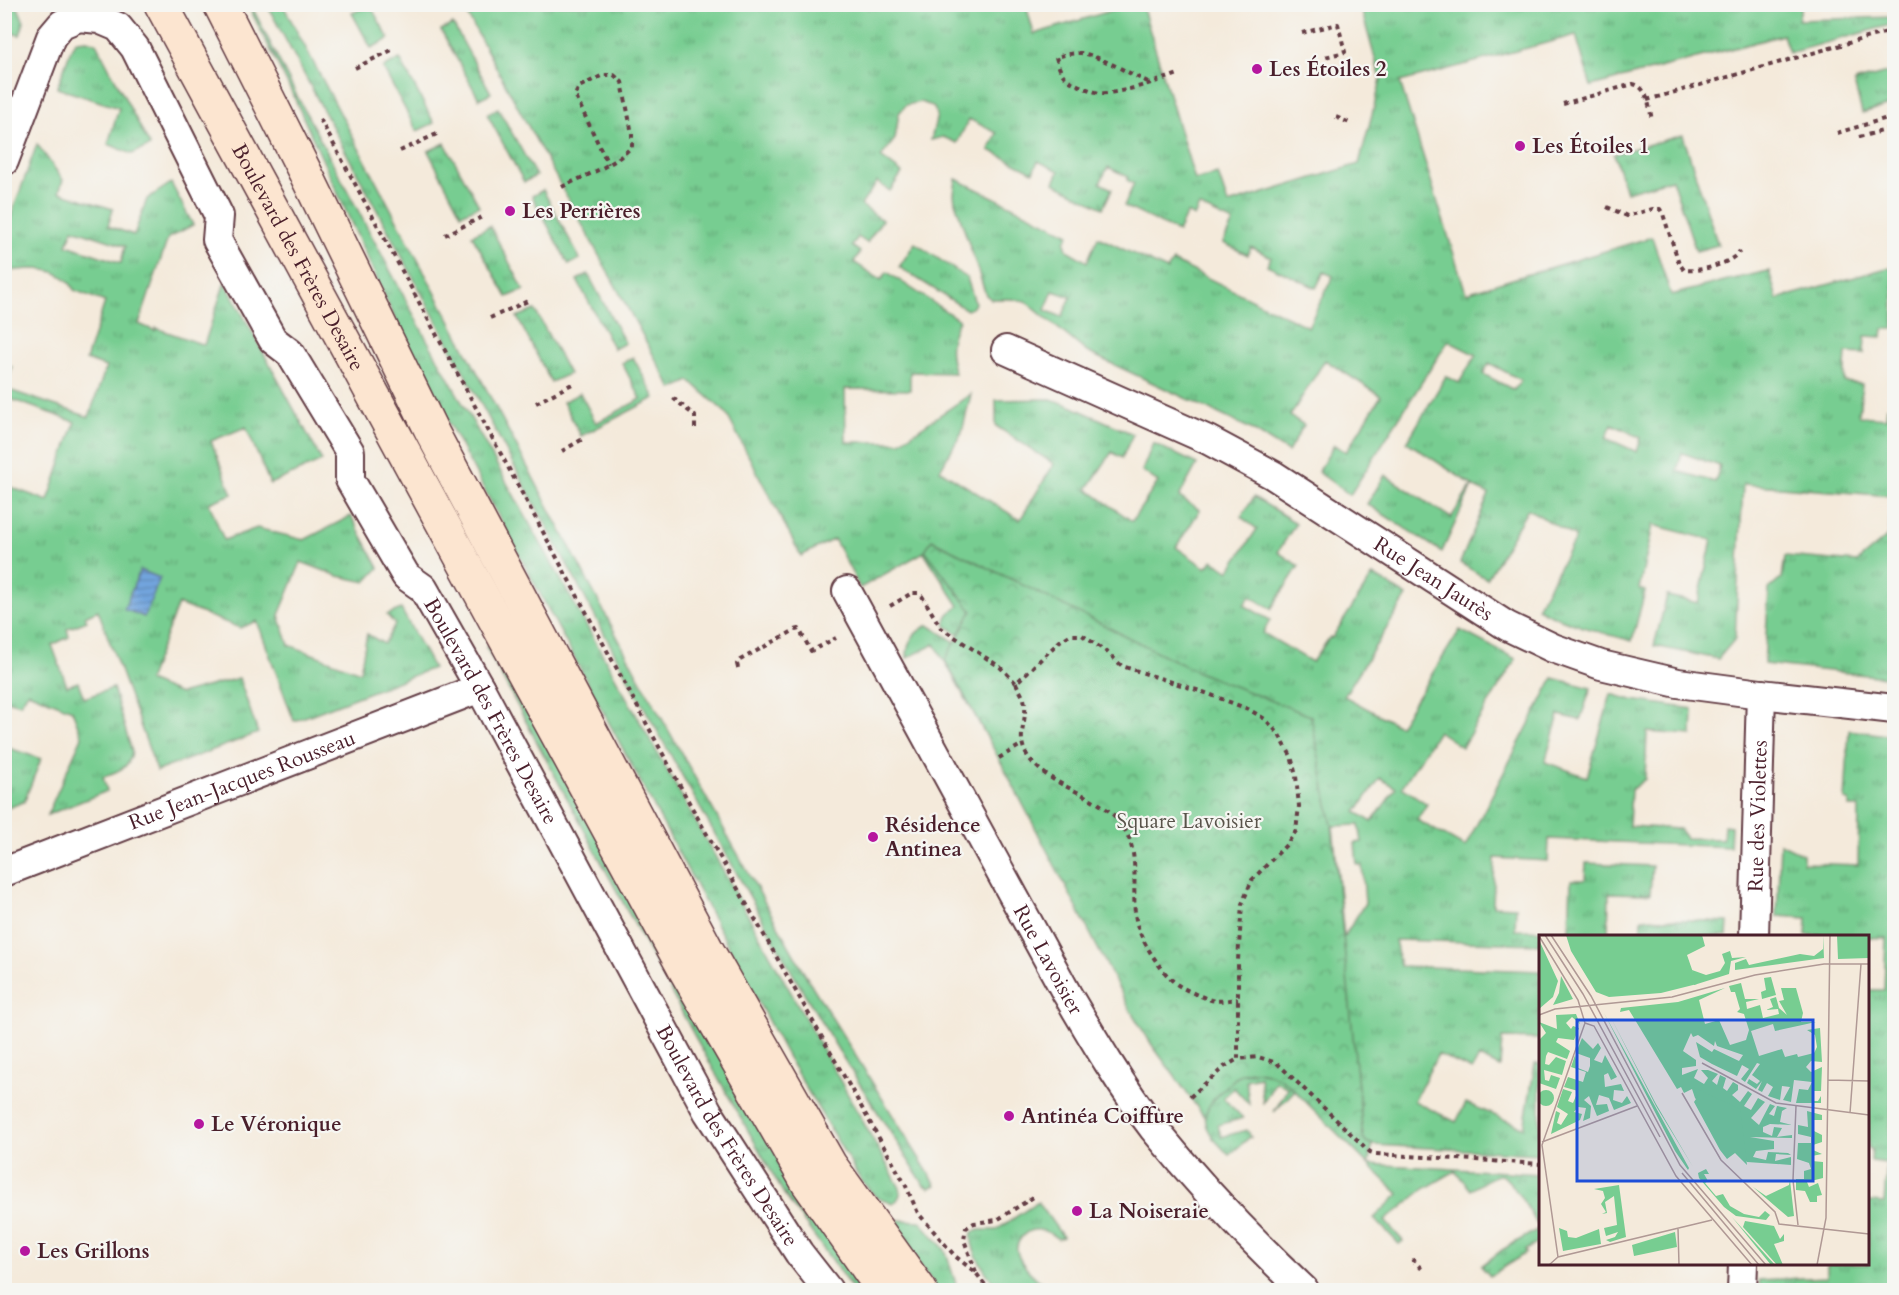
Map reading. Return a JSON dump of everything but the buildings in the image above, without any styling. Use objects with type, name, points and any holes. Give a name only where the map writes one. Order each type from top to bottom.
[{"type":"main road","name":"Boulevard des Frères Desaire","points":[[161,4],[683,966],[808,1183],[883,1290]]},
{"type":"main road","name":"Boulevard des Frères Desaire","points":[[220,4],[305,171],[432,434],[707,950],[830,1165],[920,1290]]},
{"type":"street","points":[[4,161],[51,37],[57,14]]},
{"type":"street","name":"Boulevard des Frères Desaire","points":[[57,14],[99,19],[118,27],[135,48],[219,216],[217,240],[273,340],[290,353],[350,452],[350,480],[406,576],[423,588],[480,688],[708,1112],[799,1253],[828,1290]]},
{"type":"street","name":"Rue Jean Jaurès","points":[[1006,350],[1208,440],[1245,460],[1507,626],[1553,648],[1601,665],[1677,683],[1894,709]]},
{"type":"street","name":"Rue Lavoisier","points":[[847,591],[873,617],[1067,994],[1102,1053],[1155,1129],[1204,1187],[1304,1290]]},
{"type":"street","name":"Rue Jean-Jacques Rousseau","points":[[4,872],[480,688]]},
{"type":"street","name":"Rue des Violettes","points":[[1754,935],[1761,694]]},
{"type":"street","points":[[1742,1290],[1743,1265]]},
{"type":"path","points":[[1302,33],[1338,24],[1345,52],[1325,57]]},
{"type":"path","points":[[1647,99],[1894,30]]},
{"type":"path","points":[[355,68],[394,49]]},
{"type":"path","points":[[1148,82],[1082,53],[1056,57],[1060,71],[1066,79],[1100,93],[1112,92],[1178,74]]},
{"type":"path","points":[[562,187],[608,164],[624,156],[632,146],[632,134],[622,82],[615,75],[603,75],[579,87],[575,95],[608,164]]},
{"type":"path","points":[[1563,104],[1633,84],[1640,85],[1647,99],[1652,120]]},
{"type":"path","points":[[315,110],[691,806],[899,1174],[918,1213],[955,1256],[976,1273],[989,1290]]},
{"type":"path","points":[[1837,133],[1894,116]]},
{"type":"path","points":[[1336,117],[1352,124]]},
{"type":"path","points":[[1859,137],[1894,128]]},
{"type":"path","points":[[400,152],[439,133]]},
{"type":"path","points":[[1607,207],[1627,216],[1660,209],[1679,263],[1684,270],[1693,271],[1732,260],[1740,251]]},
{"type":"path","points":[[445,235],[484,216]]},
{"type":"path","points":[[490,318],[530,300]]},
{"type":"path","points":[[536,403],[574,383]]},
{"type":"path","points":[[672,398],[695,416],[695,431]]},
{"type":"path","points":[[562,451],[583,440]]},
{"type":"path","points":[[738,668],[737,664],[740,660],[795,630],[799,629],[812,651],[912,593],[918,593],[941,628],[1000,667],[1016,683],[1024,700],[1021,745],[1034,764],[1057,781],[1116,816],[1122,825],[1128,835],[1133,858],[1136,920],[1149,951],[1175,983],[1213,1001],[1238,999]]},
{"type":"path","points":[[1016,683],[1060,641],[1070,635],[1082,635],[1107,652],[1122,666],[1248,709],[1265,719],[1278,733],[1292,756],[1299,806],[1296,831],[1286,845],[1252,880],[1242,904],[1238,960],[1238,1059]]},
{"type":"path","points":[[999,758],[1021,745]]},
{"type":"path","points":[[1190,1097],[1224,1067],[1238,1059],[1258,1057],[1277,1063],[1370,1152],[1539,1164]]},
{"type":"path","points":[[976,1273],[964,1240],[966,1228],[974,1223],[997,1220],[1035,1196]]},
{"type":"path","points":[[1412,1258],[1422,1269]]},
{"type":"green space","points":[[1802,4],[1798,20],[1894,17],[1894,24],[1789,53],[1783,35],[1591,86],[1576,35],[1400,82],[1466,293],[1652,237],[1671,295],[1769,271],[1777,299],[1894,266],[1894,329],[1883,329],[1882,337],[1865,336],[1864,354],[1846,353],[1844,382],[1862,384],[1859,416],[1886,418],[1887,407],[1894,407],[1894,678],[1764,664],[1769,589],[1782,578],[1785,556],[1857,562],[1889,535],[1892,496],[1743,484],[1735,639],[1718,659],[1654,646],[1667,596],[1698,603],[1712,540],[1653,525],[1639,589],[1645,591],[1632,641],[1560,619],[1537,608],[1576,537],[1528,509],[1487,579],[1460,563],[1489,494],[1472,486],[1442,552],[1367,504],[1385,475],[1451,518],[1472,485],[1407,442],[1446,376],[1459,383],[1476,355],[1448,341],[1350,495],[1318,472],[1334,445],[1346,452],[1381,396],[1325,360],[1290,416],[1304,425],[1288,452],[1251,429],[1087,352],[1025,301],[991,299],[986,295],[955,202],[956,179],[1069,234],[1065,242],[1067,250],[1087,262],[1098,237],[1167,270],[1173,261],[1308,327],[1333,276],[1324,272],[1316,288],[1267,265],[1271,257],[1251,247],[1248,255],[1223,243],[1233,222],[1199,206],[1194,217],[1187,213],[1178,232],[1124,206],[1134,184],[1127,180],[1128,177],[1108,167],[1100,183],[1112,189],[1103,208],[1054,183],[1059,171],[1038,161],[1033,172],[989,150],[997,133],[969,119],[957,143],[943,137],[931,140],[937,115],[933,106],[920,102],[906,105],[899,113],[895,139],[881,157],[902,173],[890,191],[877,182],[861,205],[882,220],[867,243],[858,237],[852,246],[860,252],[854,262],[881,280],[887,272],[959,320],[953,333],[951,346],[951,359],[955,373],[910,372],[910,390],[845,389],[846,442],[900,442],[971,394],[962,432],[940,470],[1020,520],[1054,464],[996,426],[996,400],[1051,399],[1133,434],[1122,458],[1112,452],[1087,489],[1132,521],[1158,482],[1142,471],[1153,443],[1197,464],[1179,497],[1200,510],[1176,547],[1206,568],[1213,560],[1229,571],[1257,529],[1241,517],[1254,497],[1296,523],[1278,552],[1299,566],[1271,609],[1250,596],[1244,605],[1270,620],[1263,633],[1312,662],[1330,637],[1332,638],[1373,575],[1407,596],[1344,696],[1399,726],[1460,630],[1516,659],[1462,747],[1438,731],[1402,787],[1427,804],[1417,820],[1465,847],[1553,678],[1591,688],[1580,720],[1559,715],[1545,762],[1587,777],[1611,694],[1632,700],[1693,709],[1692,735],[1647,732],[1645,779],[1631,790],[1629,826],[1679,829],[1686,838],[1723,839],[1724,825],[1731,826],[1730,847],[1549,839],[1548,861],[1495,858],[1493,906],[1516,907],[1515,930],[1569,931],[1571,880],[1585,880],[1586,863],[1652,866],[1650,894],[1609,893],[1608,935],[1539,935],[1539,944],[1395,940],[1400,966],[1539,971],[1539,1039],[1502,1038],[1500,1067],[1479,1057],[1472,1070],[1438,1054],[1414,1101],[1456,1122],[1466,1103],[1524,1128],[1535,1064],[1539,1064],[1539,1154],[1373,1145],[1366,1142],[1363,1137],[1359,1101],[1002,662],[946,626],[947,616],[959,606],[924,552],[860,588],[834,539],[801,556],[726,413],[690,381],[672,389],[462,5],[1026,5],[1034,34],[1130,5],[1142,5],[1195,180],[1218,174],[1228,204],[1359,164],[1381,80],[1360,5]],"holes":[[[1053,291],[1071,297],[1062,317],[1045,310]],[[1489,363],[1521,380],[1514,390],[1483,374]],[[1612,424],[1641,438],[1637,452],[1606,438]],[[1682,453],[1720,466],[1715,482],[1677,471]],[[1380,778],[1396,788],[1372,822],[1356,812]],[[1359,825],[1362,842],[1355,843],[1357,865],[1362,865],[1365,903],[1344,937],[1333,826]]]},
{"type":"green space","points":[[4,5],[17,5],[24,22],[20,35],[6,32]]},
{"type":"green space","points":[[248,5],[251,5],[425,336],[900,1188],[899,1197],[893,1204],[876,1197],[860,1179],[787,1056],[406,343],[293,95]]},
{"type":"green space","points":[[267,5],[283,5],[637,674],[806,976],[936,1185],[930,1188],[924,1185],[797,981],[636,693]]},
{"type":"green space","points":[[370,5],[389,39],[371,48],[352,13]]},
{"type":"green space","points":[[453,24],[491,93],[479,99],[441,30]]},
{"type":"green space","points":[[87,40],[96,43],[150,146],[132,154],[108,144],[119,108],[57,88],[76,41]]},
{"type":"green space","points":[[400,59],[434,123],[417,131],[383,68]]},
{"type":"green space","points":[[1894,71],[1894,104],[1862,113],[1854,82]]},
{"type":"green space","points":[[498,108],[536,176],[524,182],[487,114]]},
{"type":"green space","points":[[1683,135],[1718,245],[1696,251],[1672,179],[1626,192],[1614,154]]},
{"type":"green space","points":[[445,143],[479,206],[461,214],[428,151]]},
{"type":"green space","points":[[37,144],[63,180],[59,192],[113,209],[108,226],[134,235],[147,199],[171,183],[193,225],[168,238],[139,324],[204,345],[225,282],[322,461],[270,484],[246,427],[211,441],[232,494],[209,503],[224,540],[257,528],[304,540],[351,516],[379,568],[366,582],[338,576],[301,562],[279,615],[289,645],[360,672],[367,634],[384,644],[395,624],[387,615],[401,609],[433,668],[294,721],[257,621],[240,628],[178,604],[148,681],[180,694],[239,678],[258,733],[157,771],[98,610],[85,616],[87,621],[67,629],[69,637],[52,645],[67,686],[78,682],[84,698],[113,688],[132,752],[125,766],[103,777],[107,791],[47,815],[82,737],[72,710],[28,692],[20,704],[5,700],[5,485],[48,501],[75,422],[5,397],[5,363],[12,367],[6,389],[89,417],[106,367],[86,360],[105,302],[74,290],[61,276],[53,272],[23,269],[5,272],[4,235]],"holes":[[[73,229],[125,246],[121,263],[67,245]]]},
{"type":"green space","points":[[543,190],[580,259],[569,265],[532,196]]},
{"type":"green space","points":[[490,226],[524,290],[507,297],[472,235]]},
{"type":"green space","points":[[915,243],[967,278],[975,303],[973,307],[967,310],[899,267]]},
{"type":"green space","points":[[588,274],[625,343],[614,349],[577,280]]},
{"type":"green space","points":[[535,310],[569,374],[551,382],[517,317]]},
{"type":"green space","points":[[633,357],[655,398],[581,436],[563,402],[580,393],[596,423],[641,399],[622,363]]},
{"type":"green space","name":"Square Lavoisier","points":[[932,540],[1200,673],[1311,716],[1332,825],[1363,1137],[1366,1142],[1373,1145],[1368,1164],[1287,1083],[1264,1072],[1251,1071],[1237,1076],[1212,1101],[1205,1118],[1152,1045],[1130,1010],[945,660],[972,611],[925,550]]},
{"type":"green space","points":[[928,625],[955,642],[992,746],[935,644],[907,658],[912,638]]},
{"type":"green space","points":[[492,644],[866,1290],[853,1290],[784,1194],[695,1037],[486,647]]},
{"type":"green space","points":[[1849,730],[1894,736],[1894,1090],[1892,1091],[1890,1140],[1894,1141],[1894,1290],[1760,1290],[1759,1280],[1827,1277],[1828,1265],[1869,1265],[1869,1202],[1884,1203],[1887,1163],[1871,1161],[1872,1149],[1869,1148],[1869,990],[1884,990],[1886,938],[1869,937],[1869,935],[1806,935],[1807,918],[1777,916],[1780,843],[1803,854],[1803,863],[1858,865],[1859,807],[1849,807],[1849,801],[1845,800]]},
{"type":"green space","points":[[6,747],[41,759],[24,802],[5,809],[4,752]]},
{"type":"green space","points":[[1642,918],[1728,922],[1727,935],[1640,935]]},
{"type":"green space","points":[[1256,1071],[1277,1077],[1295,1090],[1274,1112],[1288,1088],[1276,1081],[1263,1103],[1260,1077],[1246,1080],[1249,1104],[1234,1088],[1223,1098],[1243,1118],[1218,1125],[1221,1137],[1247,1130],[1251,1136],[1229,1155],[1213,1138],[1207,1127],[1206,1110],[1214,1097],[1240,1074]]},
{"type":"green space","points":[[1368,1164],[1539,1174],[1539,1223],[1537,1224],[1520,1196],[1504,1177],[1494,1176],[1471,1190],[1455,1171],[1424,1189],[1385,1221],[1403,1241],[1399,1244],[1374,1218],[1399,1194]]},
{"type":"green space","points":[[1038,1202],[1063,1237],[1058,1239],[1044,1231],[1029,1231],[1019,1241],[1017,1251],[1026,1268],[1050,1290],[999,1290],[976,1255],[972,1233],[979,1230],[996,1230]]},
{"type":"green space","points":[[897,1220],[920,1221],[945,1250],[958,1290],[938,1290],[891,1224]]},
{"type":"green space","points":[[1539,1229],[1539,1243],[1490,1276],[1481,1266],[1502,1250]]},
{"type":"water","points":[[140,570],[160,578],[144,617],[124,609]]},
{"type":"place","name":"Les Étoiles 2","points":[[1257,69]]},
{"type":"place","name":"Les Étoiles 1","points":[[1520,146]]},
{"type":"place","name":"Les Perrières","points":[[510,211]]},
{"type":"place","name":"Résidence Antinea","points":[[873,837]]},
{"type":"place","name":"Antinéa Coiffure","points":[[1009,1116]]},
{"type":"place","name":"Le Véronique","points":[[199,1124]]},
{"type":"place","name":"La Noiseraie","points":[[1077,1211]]},
{"type":"place","name":"Les Grillons","points":[[25,1251]]}]
